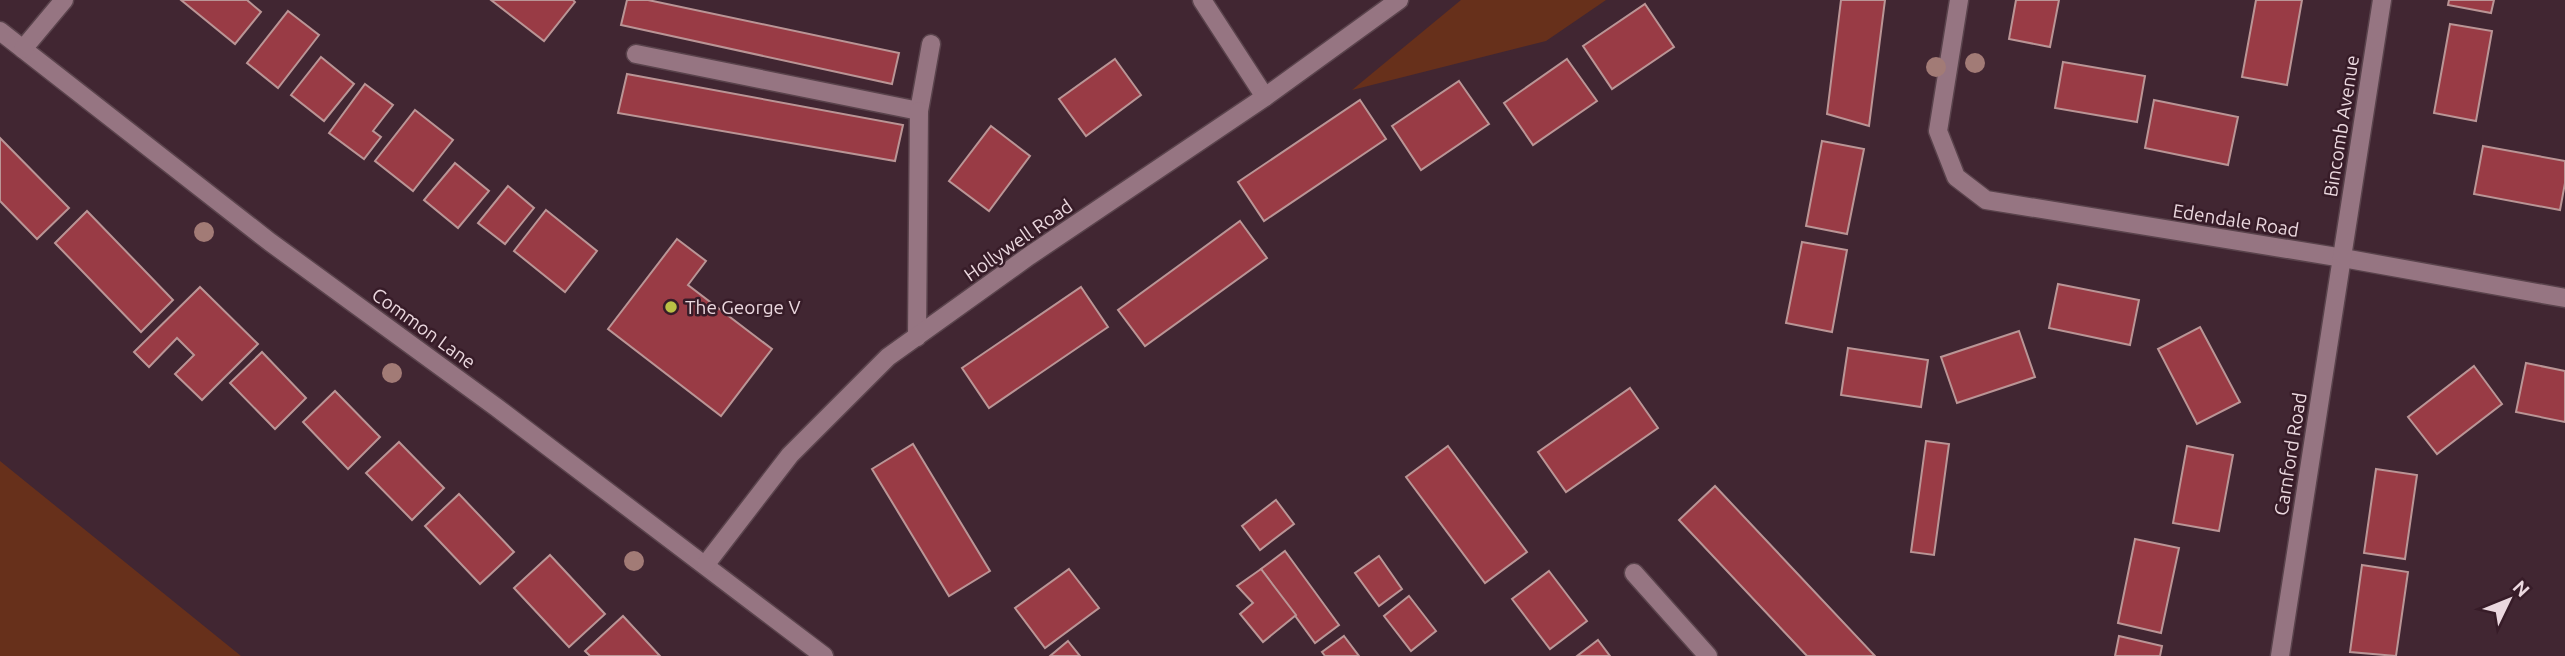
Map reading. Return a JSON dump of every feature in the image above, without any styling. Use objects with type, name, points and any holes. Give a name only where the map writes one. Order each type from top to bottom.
[{"type":"street","points":[[23,49],[64,0]]},
{"type":"street","points":[[1202,0],[1265,97]]},
{"type":"street","name":"Hollywell Road","points":[[706,564],[790,455],[888,357],[1029,256],[1265,97],[1399,0]]},
{"type":"street","name":"Edendale Road","points":[[1959,0],[1938,131],[1956,177],[1986,200],[2343,258],[2565,298]]},
{"type":"street","name":"Bincomb Avenue","points":[[2343,258],[2382,0]]},
{"type":"street","name":"Common Lane","points":[[0,31],[270,242],[706,564],[824,656]]},
{"type":"street","points":[[917,337],[919,111],[931,44]]},
{"type":"street","points":[[636,54],[919,111]]},
{"type":"street","name":"Carnford Road","points":[[2280,656],[2343,258]]},
{"type":"street","points":[[1634,573],[1708,656]]},
{"type":"shaded area","points":[[1461,0],[1606,0],[1546,41],[1352,90]]},
{"type":"shaded area","points":[[0,461],[241,656],[0,656]]},
{"type":"building","points":[[181,0],[247,0],[261,12],[235,44]]},
{"type":"building","points":[[491,0],[573,0],[575,2],[544,41]]},
{"type":"building","points":[[627,0],[648,0],[899,53],[892,84],[621,25]]},
{"type":"building","points":[[1841,0],[1885,0],[1869,126],[1827,114]]},
{"type":"building","points":[[2016,0],[2059,0],[2050,47],[2009,39]]},
{"type":"building","points":[[2256,0],[2302,0],[2287,85],[2242,77]]},
{"type":"building","points":[[2449,0],[2494,0],[2491,13],[2448,5]]},
{"type":"building","points":[[1645,4],[1674,47],[1612,89],[1583,46]]},
{"type":"building","points":[[288,11],[319,35],[278,88],[247,63]]},
{"type":"building","points":[[2450,24],[2492,31],[2476,121],[2434,113]]},
{"type":"building","points":[[321,57],[354,84],[324,121],[291,95]]},
{"type":"building","points":[[1115,59],[1141,95],[1086,136],[1059,99]]},
{"type":"building","points":[[1567,59],[1597,101],[1533,145],[1504,103]]},
{"type":"building","points":[[2063,62],[2145,76],[2137,122],[2055,108]]},
{"type":"building","points":[[627,74],[903,125],[895,161],[618,113]]},
{"type":"building","points":[[1459,81],[1489,124],[1421,170],[1392,126]]},
{"type":"building","points":[[365,84],[393,105],[373,131],[381,137],[364,159],[329,133]]},
{"type":"building","points":[[1360,100],[1386,139],[1264,221],[1238,182]]},
{"type":"building","points":[[2154,100],[2238,117],[2228,165],[2145,148]]},
{"type":"building","points":[[415,110],[453,140],[413,191],[375,161]]},
{"type":"building","points":[[991,126],[1030,156],[989,211],[949,181]]},
{"type":"building","points":[[0,138],[69,208],[37,239],[0,201]]},
{"type":"building","points":[[1822,141],[1864,149],[1847,234],[1806,226]]},
{"type":"building","points":[[2483,146],[2565,161],[2565,183],[2560,210],[2474,194]]},
{"type":"building","points":[[455,163],[489,191],[458,228],[424,200]]},
{"type":"building","points":[[508,186],[534,208],[505,244],[478,223]]},
{"type":"building","points":[[546,210],[597,251],[565,292],[514,251]]},
{"type":"building","points":[[87,211],[173,300],[141,332],[55,243]]},
{"type":"building","points":[[1240,221],[1267,258],[1145,346],[1118,310]]},
{"type":"building","name":"The George V","points":[[677,239],[706,261],[688,285],[772,349],[721,416],[608,329]]},
{"type":"building","points":[[1802,242],[1847,250],[1832,332],[1786,323]]},
{"type":"building","points":[[2058,284],[2139,300],[2130,345],[2049,328]]},
{"type":"building","points":[[200,287],[258,344],[202,400],[175,374],[194,355],[177,338],[149,367],[134,352]]},
{"type":"building","points":[[1081,287],[1108,327],[989,408],[962,368]]},
{"type":"building","points":[[2200,327],[2240,402],[2197,424],[2158,349]]},
{"type":"building","points":[[2019,331],[2035,377],[1957,403],[1941,357]]},
{"type":"building","points":[[1848,348],[1928,360],[1921,407],[1841,395]]},
{"type":"building","points":[[262,352],[306,398],[275,429],[230,383]]},
{"type":"building","points":[[2526,363],[2565,371],[2565,422],[2516,412]]},
{"type":"building","points":[[2474,366],[2502,404],[2437,454],[2408,417]]},
{"type":"building","points":[[1630,388],[1658,428],[1566,492],[1538,452]]},
{"type":"building","points":[[335,391],[380,437],[348,469],[303,422]]},
{"type":"building","points":[[1926,441],[1949,444],[1934,555],[1911,552]]},
{"type":"building","points":[[399,442],[444,488],[412,520],[366,473]]},
{"type":"building","points":[[913,444],[990,571],[949,596],[872,469]]},
{"type":"building","points":[[1448,446],[1527,552],[1485,583],[1406,477]]},
{"type":"building","points":[[2187,446],[2233,455],[2219,531],[2173,523]]},
{"type":"building","points":[[2376,469],[2417,475],[2405,559],[2364,553]]},
{"type":"building","points":[[1715,486],[1875,656],[1807,656],[1679,520]]},
{"type":"building","points":[[459,494],[514,552],[480,584],[425,526]]},
{"type":"building","points":[[1276,500],[1294,524],[1260,550],[1242,526]]},
{"type":"building","points":[[2135,539],[2179,548],[2161,633],[2118,623]]},
{"type":"building","points":[[1285,551],[1339,625],[1315,643],[1261,569]]},
{"type":"building","points":[[550,555],[605,614],[569,647],[514,588]]},
{"type":"building","points":[[1379,556],[1402,589],[1379,606],[1355,573]]},
{"type":"building","points":[[2362,565],[2408,572],[2396,656],[2350,652]]},
{"type":"building","points":[[1069,569],[1099,608],[1045,648],[1015,608]]},
{"type":"building","points":[[1261,569],[1296,615],[1263,642],[1240,614],[1253,603],[1237,586]]},
{"type":"building","points":[[1549,571],[1587,621],[1550,649],[1512,599]]},
{"type":"building","points":[[1409,596],[1436,631],[1411,651],[1384,616]]},
{"type":"building","points":[[623,616],[660,656],[590,656],[585,651]]},
{"type":"building","points":[[1344,636],[1359,656],[1325,656],[1322,652]]},
{"type":"building","points":[[2119,636],[2162,646],[2160,656],[2115,656]]},
{"type":"building","points":[[1598,640],[1610,656],[1577,656]]},
{"type":"building","points":[[1068,641],[1080,656],[1050,656]]},
{"type":"place","name":"The George V","points":[[671,307]]}]
